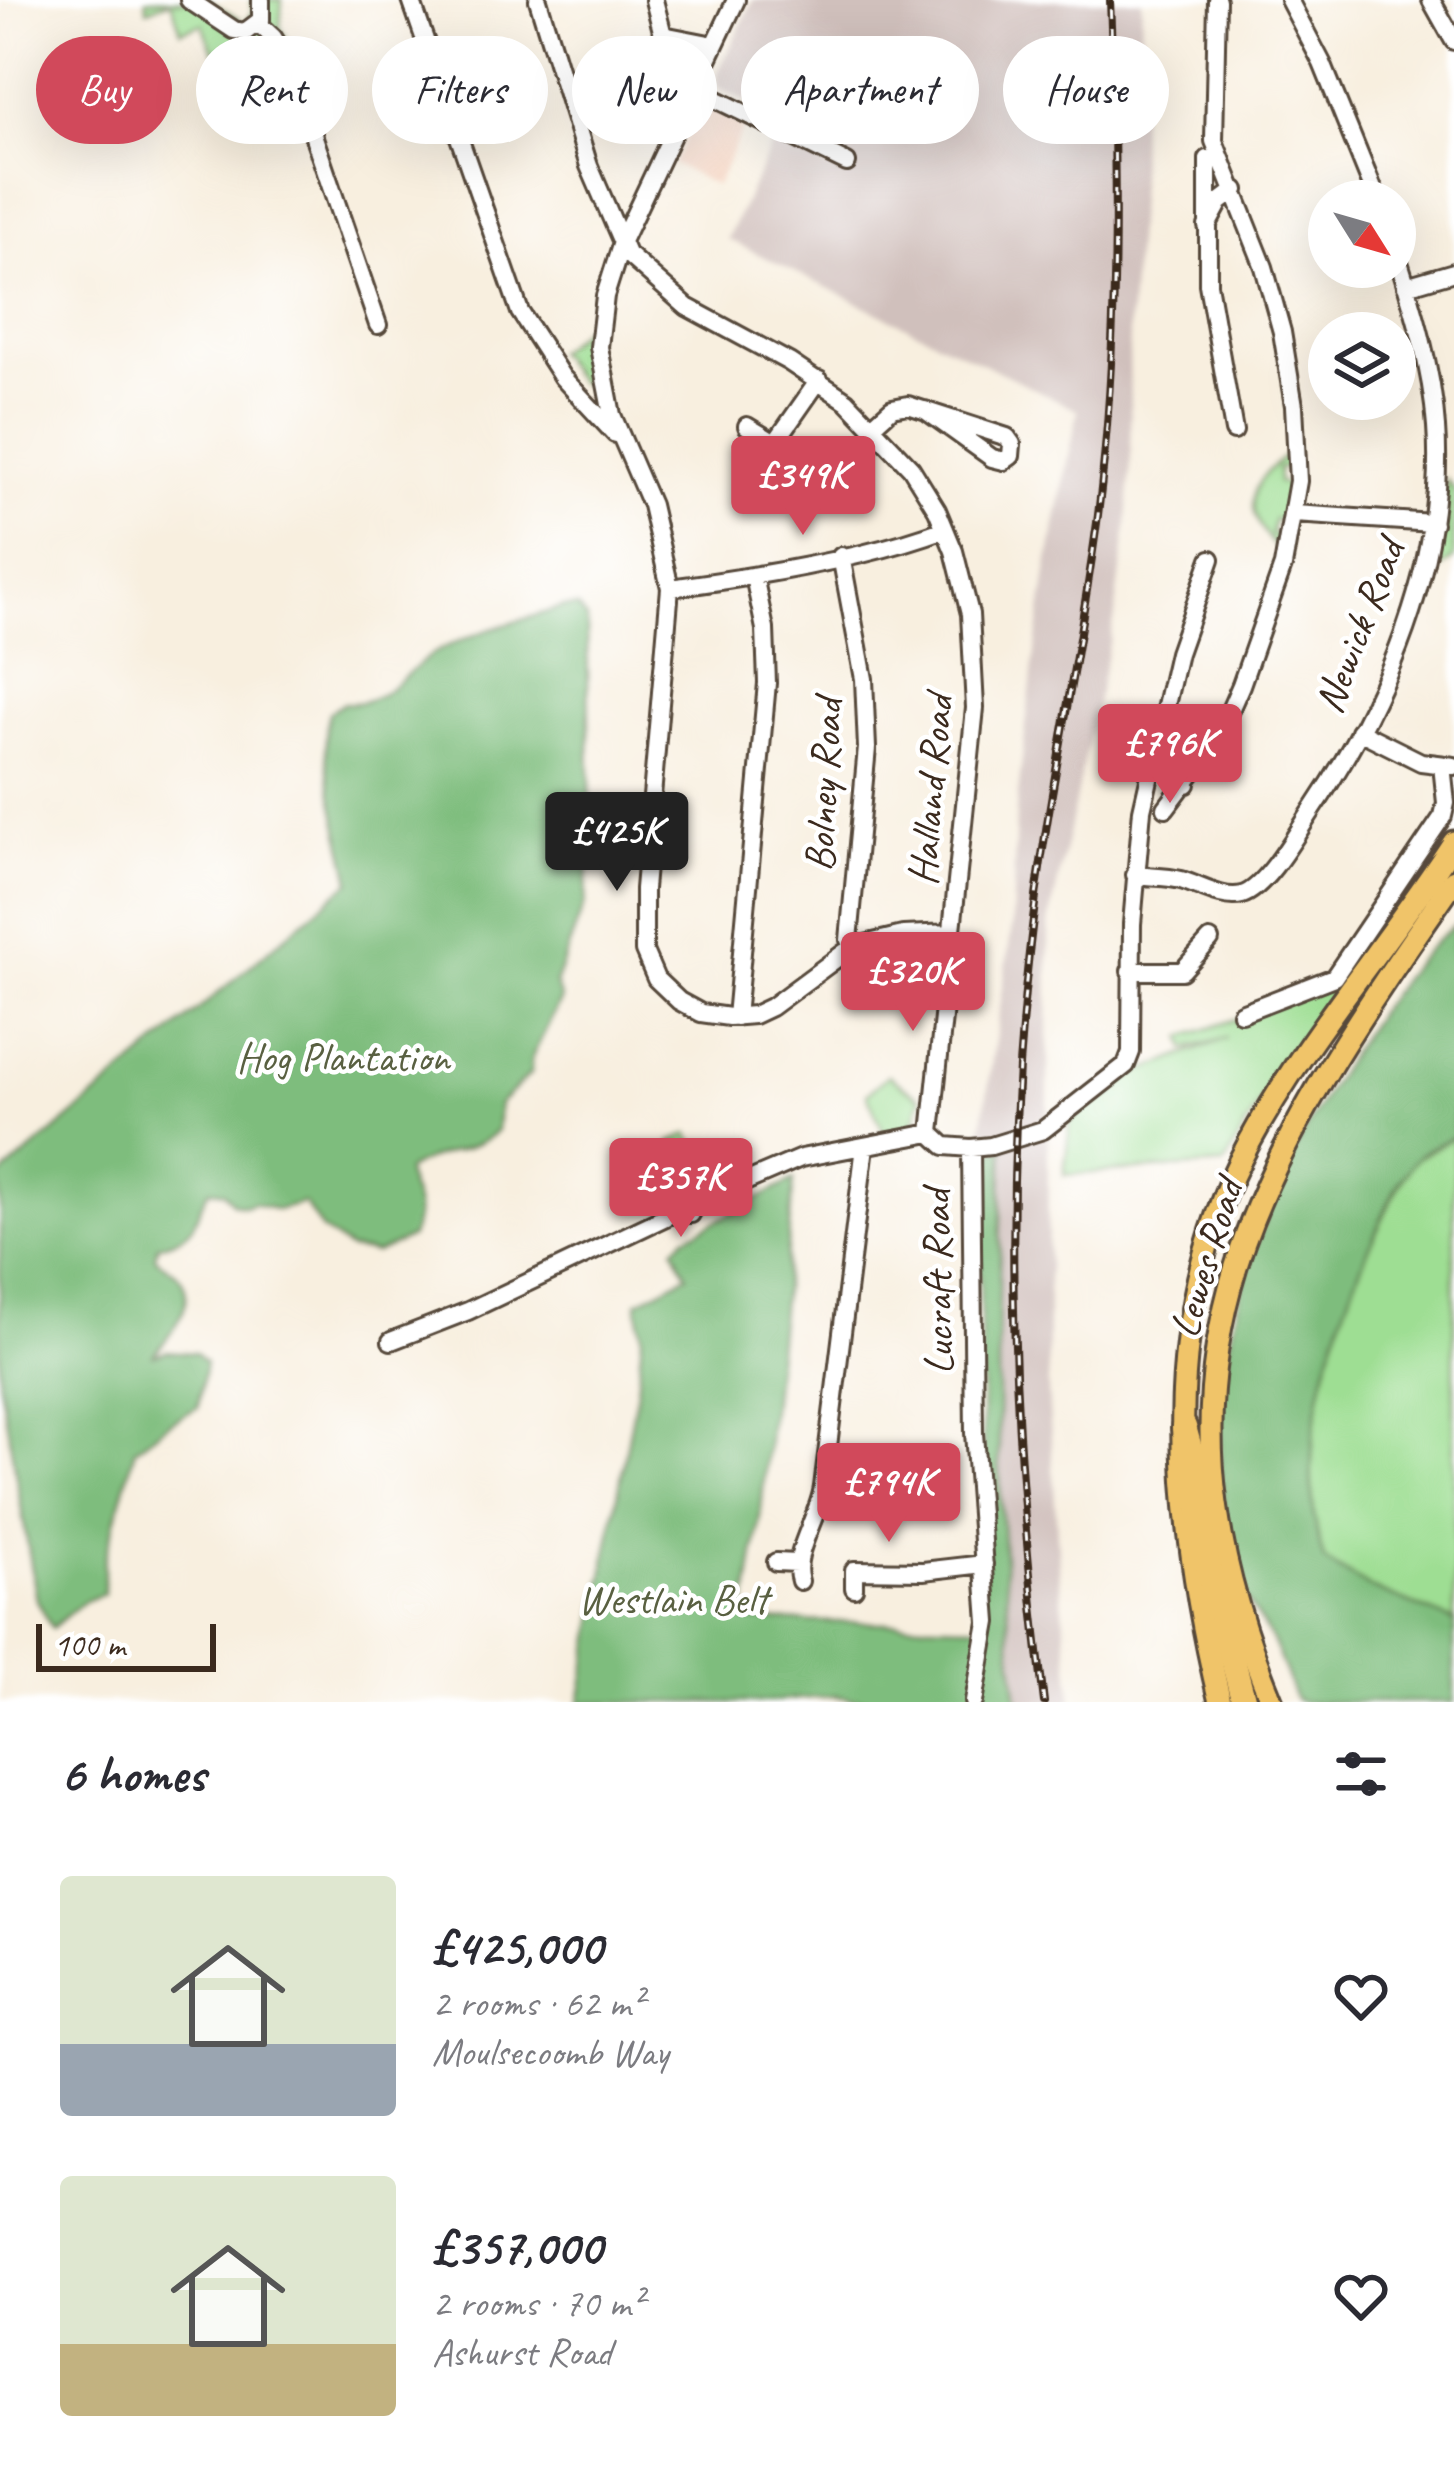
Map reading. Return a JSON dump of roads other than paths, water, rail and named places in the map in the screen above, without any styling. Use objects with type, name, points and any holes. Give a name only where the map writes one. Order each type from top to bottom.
[{"type":"highway","points":[[1184,1426],[1207,1562],[1244,1702]]},
{"type":"main road","name":"Lewes Road","points":[[1220,1702],[1190,1556],[1181,1459],[1186,1348],[1194,1297],[1228,1186],[1250,1141],[1297,1067],[1450,870]]},
{"type":"main road","name":"Lewes Road","points":[[1272,1702],[1236,1596],[1212,1492],[1209,1425],[1217,1341],[1242,1243],[1287,1139],[1450,870]]},
{"type":"street","points":[[189,0],[236,31],[252,30],[259,24],[261,0]]},
{"type":"street","points":[[410,0],[520,312],[562,377],[620,439]]},
{"type":"street","name":"Halland Road","points":[[538,0],[589,166],[627,254],[687,307],[819,380],[873,425],[910,468],[945,529],[964,588],[976,680],[931,1133]]},
{"type":"street","points":[[655,0],[663,35],[668,36]]},
{"type":"street","points":[[717,39],[736,0]]},
{"type":"street","points":[[1166,808],[1179,778],[1217,740],[1241,685],[1280,577],[1294,514],[1298,450],[1282,332],[1264,267],[1214,141],[1217,0]]},
{"type":"street","points":[[1289,0],[1322,63],[1369,180]]},
{"type":"street","points":[[1431,0],[1454,41]]},
{"type":"street","points":[[259,24],[288,61],[377,325]]},
{"type":"street","points":[[717,103],[848,163]]},
{"type":"street","points":[[667,144],[623,239],[605,296],[599,347],[608,399],[620,439],[651,505],[670,588],[642,940],[656,979],[700,1013],[754,1015],[852,947],[903,935],[952,933]]},
{"type":"street","points":[[1208,160],[1206,232],[1212,325],[1234,431]]},
{"type":"street","points":[[1206,232],[1215,208],[1236,190]]},
{"type":"street","points":[[1416,283],[1454,272]]},
{"type":"street","name":"Newick Road","points":[[1135,875],[1178,879],[1229,896],[1251,891],[1310,814],[1359,731],[1416,595],[1433,523],[1436,423],[1406,288]]},
{"type":"street","points":[[776,443],[819,380]]},
{"type":"street","points":[[873,425],[898,406],[913,405],[1006,437],[1013,452],[1004,460],[992,458],[925,410]]},
{"type":"street","points":[[747,426],[795,454]]},
{"type":"street","name":"Newick Road","points":[[1294,514],[1433,523]]},
{"type":"street","points":[[670,588],[754,576],[913,541],[945,529]]},
{"type":"street","name":"Bolney Road","points":[[841,556],[862,663],[867,748],[852,947]]},
{"type":"street","points":[[391,1341],[468,1311],[674,1213],[691,1214],[696,1203],[801,1158],[931,1133],[945,1145],[991,1146],[1049,1126],[1120,1072],[1131,1052],[1135,875],[1148,777],[1172,674],[1210,560]]},
{"type":"street","points":[[736,1017],[767,683],[765,629],[754,576]]},
{"type":"street","points":[[1241,1013],[1272,1010],[1336,974],[1443,816],[1448,766],[1421,762],[1359,731]]},
{"type":"street","points":[[1130,971],[1182,971],[1210,940]]},
{"type":"street","points":[[776,1562],[799,1572],[820,1509],[817,1486],[865,1146]]},
{"type":"street","name":"Lucraft Road","points":[[970,1148],[974,1433],[988,1622],[974,1702]]},
{"type":"street","points":[[854,1570],[923,1571],[984,1564]]},
{"type":"railway","points":[[1044,1702],[1018,1422],[1015,1140],[1036,898],[1105,451],[1114,258],[1110,0]]},
{"type":"park label","name":"Hog Plantation","points":[[343,1056]]},
{"type":"park label","name":"Westlain Belt","points":[[673,1598]]}]
